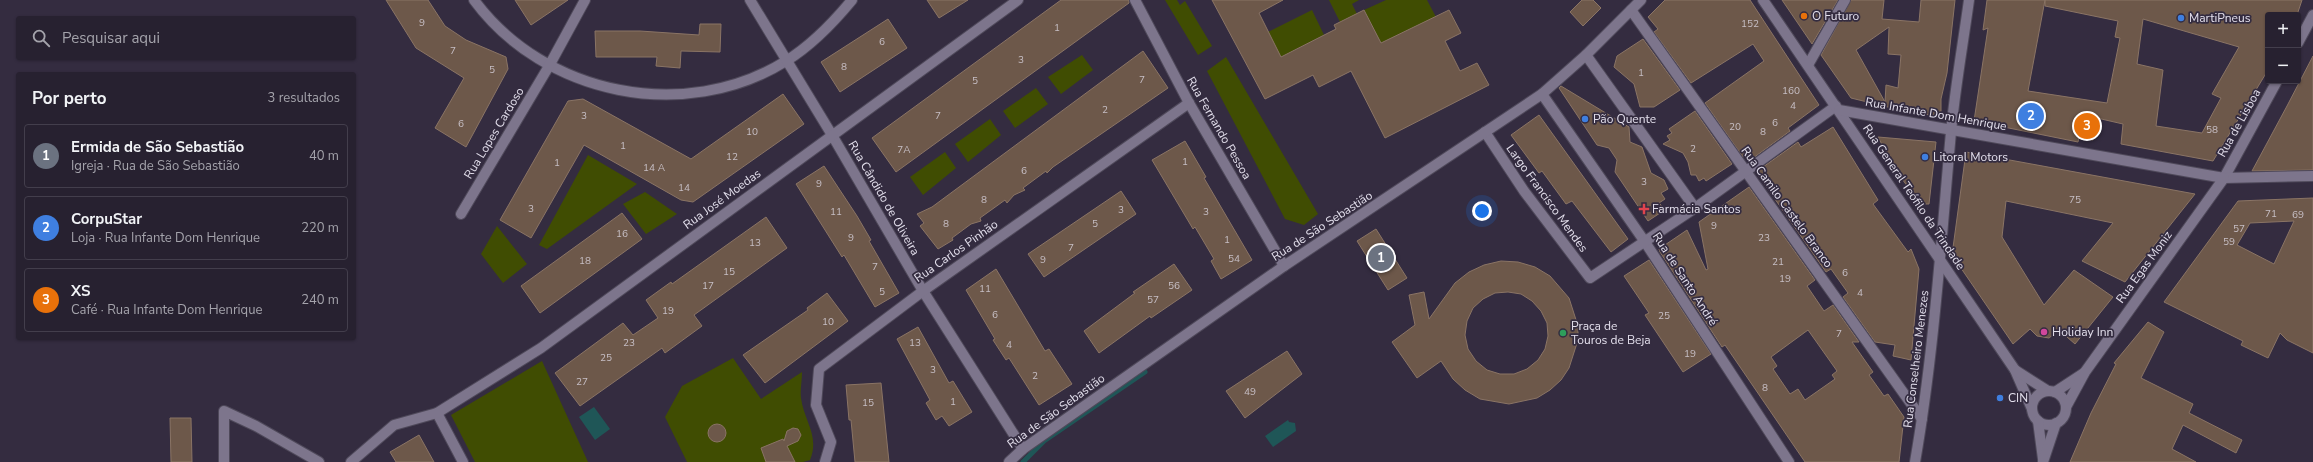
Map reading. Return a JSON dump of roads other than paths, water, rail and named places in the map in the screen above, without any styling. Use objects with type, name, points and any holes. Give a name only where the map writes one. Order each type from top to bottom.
[{"type":"street","points":[[474,0],[484,13],[514,43],[549,66],[587,83],[628,92],[669,95],[718,88],[751,79],[786,61],[827,30],[852,0]]},
{"type":"street","name":"Rua Lopes Cardoso","points":[[461,214],[549,66],[585,0]]},
{"type":"street","name":"Rua Cândido de Oliveira","points":[[750,0],[832,135],[922,290],[1022,449]]},
{"type":"street","name":"Rua José Moedas","points":[[351,462],[362,459],[394,425],[438,413],[541,348],[1018,0]]},
{"type":"street","name":"Rua Fernando Pessoa","points":[[1135,0],[1189,103],[1284,266]]},
{"type":"street","name":"Rua de São Sebastião","points":[[1009,462],[1022,449],[1284,266],[1542,94],[1586,54],[1640,0]]},
{"type":"street","name":"Rua General Teófilo da Trindade","points":[[1763,0],[1941,259],[2015,370],[2032,409]]},
{"type":"street","points":[[1808,65],[1845,0]]},
{"type":"street","name":"Rua Conselheiro Menezes","points":[[1915,462],[1922,419],[1941,259],[1951,130],[1969,0]]},
{"type":"street","name":"Rua Camilo Castelo Branco","points":[[1631,10],[1922,419]]},
{"type":"street","points":[[2301,37],[2313,15]]},
{"type":"street","points":[[1586,54],[1695,208]]},
{"type":"street","name":"Rua de Lisboa","points":[[2224,178],[2275,84]]},
{"type":"street","name":"Rua de Santo André","points":[[1542,94],[1645,242],[1789,462]]},
{"type":"street","name":"Rua Carlos Pinhão","points":[[825,462],[831,442],[816,404],[819,369],[922,290],[1189,103]]},
{"type":"street","points":[[1645,242],[1695,208],[1745,170],[1838,108]]},
{"type":"street","name":"Rua Infante Dom Henrique","points":[[1838,108],[1951,130],[2224,178],[2313,176]]},
{"type":"street","name":"Largo Francisco Mendes","points":[[1484,132],[1524,191],[1590,278],[1645,242]]},
{"type":"street","name":"Rua Egas Moniz","points":[[2066,407],[2085,372],[2224,178]]},
{"type":"street","name":"Rua General Teófilo da Trindade","points":[[2015,370],[2052,392]]},
{"type":"street","name":"Rua Egas Moniz","points":[[2052,392],[2085,372]]},
{"type":"street","points":[[2038,421],[2044,424],[2056,424],[2062,420],[2066,407],[2064,401],[2052,392],[2037,397],[2032,409],[2038,421],[2044,461]]},
{"type":"street","points":[[224,462],[224,412],[256,426],[319,462]]},
{"type":"street","points":[[438,413],[463,462]]},
{"type":"street","points":[[2044,461],[2056,424]]},
{"type":"waterway","points":[[1023,462],[1044,441],[1145,372]]},
{"type":"place","name":"O Futuro","points":[[1804,16]]},
{"type":"place","name":"MartiPneus","points":[[2181,18]]},
{"type":"place","name":"CorpuStar","points":[[2031,116]]},
{"type":"place","name":"Pão Quente","points":[[1585,119]]},
{"type":"place","name":"XS","points":[[2087,126]]},
{"type":"place","name":"Litoral Motors","points":[[1925,157]]},
{"type":"place","name":"Farmácia Santos","points":[[1644,209]]},
{"type":"place","name":"Ermida de São Sebastião","points":[[1381,258]]},
{"type":"place","name":"Holiday Inn","points":[[2044,332]]},
{"type":"place","name":"Praça de Touros de Beja","points":[[1563,333]]},
{"type":"place","name":"CIN","points":[[2000,398]]}]
